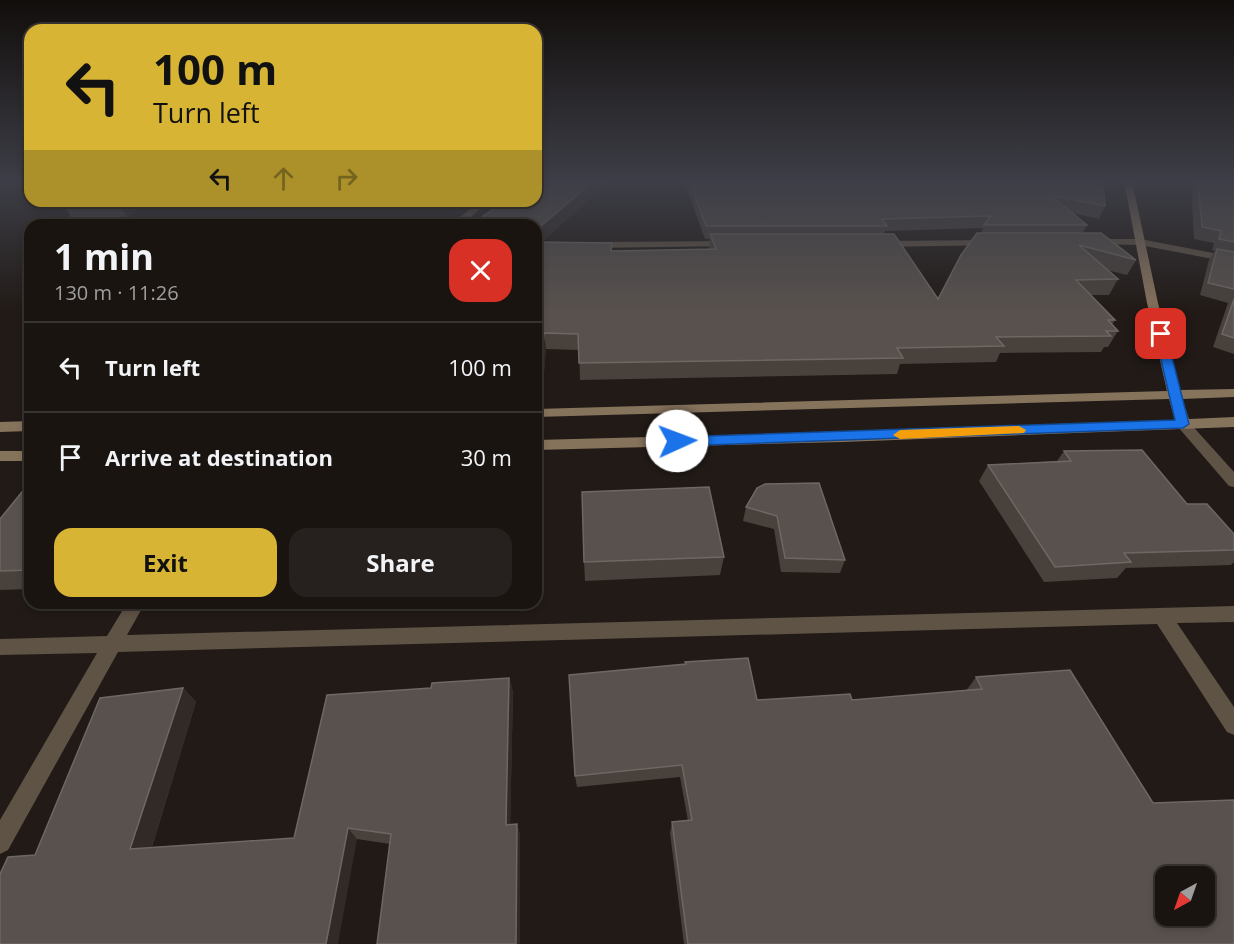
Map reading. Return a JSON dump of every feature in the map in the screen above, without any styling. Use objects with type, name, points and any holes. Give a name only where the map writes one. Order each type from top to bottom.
[{"type":"street","points":[[1137,225],[1174,394],[1183,424],[1234,482]]},
{"type":"street","points":[[1081,243],[1140,242],[1234,260]]},
{"type":"street","points":[[869,244],[998,243]]},
{"type":"street","points":[[574,245],[739,244]]},
{"type":"street","points":[[542,412],[1234,393]]},
{"type":"street","points":[[542,445],[843,437],[1234,422]]},
{"type":"street","points":[[0,427],[24,426]]},
{"type":"street","points":[[0,456],[24,456]]},
{"type":"street","points":[[0,842],[133,609]]},
{"type":"street","points":[[0,647],[1234,614]]},
{"type":"street","points":[[1163,617],[1234,726]]},
{"type":"building","points":[[706,225],[887,226],[706,226]]},
{"type":"building","points":[[1202,225],[1234,225],[1234,242],[1219,239],[1221,231],[1202,227]]},
{"type":"building","points":[[977,233],[1101,233],[1136,260],[1079,245],[1118,279],[1076,280],[1115,320],[1108,320],[1118,331],[1106,331],[1111,336],[996,337],[1004,346],[897,348],[903,358],[579,363],[578,334],[544,333],[542,356],[542,242],[612,243],[611,251],[716,249],[710,234],[894,234],[938,299],[961,255]]},
{"type":"building","points":[[1217,249],[1234,252],[1234,289],[1208,283]]},
{"type":"building","points":[[1234,299],[1234,338],[1222,334]]},
{"type":"building","points":[[1142,450],[1187,504],[1207,504],[1234,534],[1234,550],[1124,553],[1131,562],[1055,567],[988,465],[1071,461],[1064,451]]},
{"type":"building","points":[[819,483],[845,560],[785,558],[777,516],[746,507],[757,488],[765,484]]},
{"type":"building","points":[[709,487],[724,557],[584,562],[582,492]]},
{"type":"building","points":[[24,489],[24,570],[0,571],[0,519]]},
{"type":"building","points":[[748,658],[757,700],[850,694],[852,700],[982,689],[976,677],[1070,670],[1153,803],[1234,800],[1234,944],[688,944],[672,822],[692,820],[682,765],[575,776],[569,675],[686,664],[685,662]]},
{"type":"building","points":[[509,678],[506,825],[517,824],[516,944],[377,944],[391,834],[348,828],[326,944],[0,944],[0,874],[8,857],[35,855],[100,698],[183,688],[130,849],[294,838],[327,695],[431,688],[432,683]]},
{"type":"slow traffic","points":[[900,435],[1019,430]]},
{"type":"route","points":[[677,441],[1183,424],[1161,334]]}]
